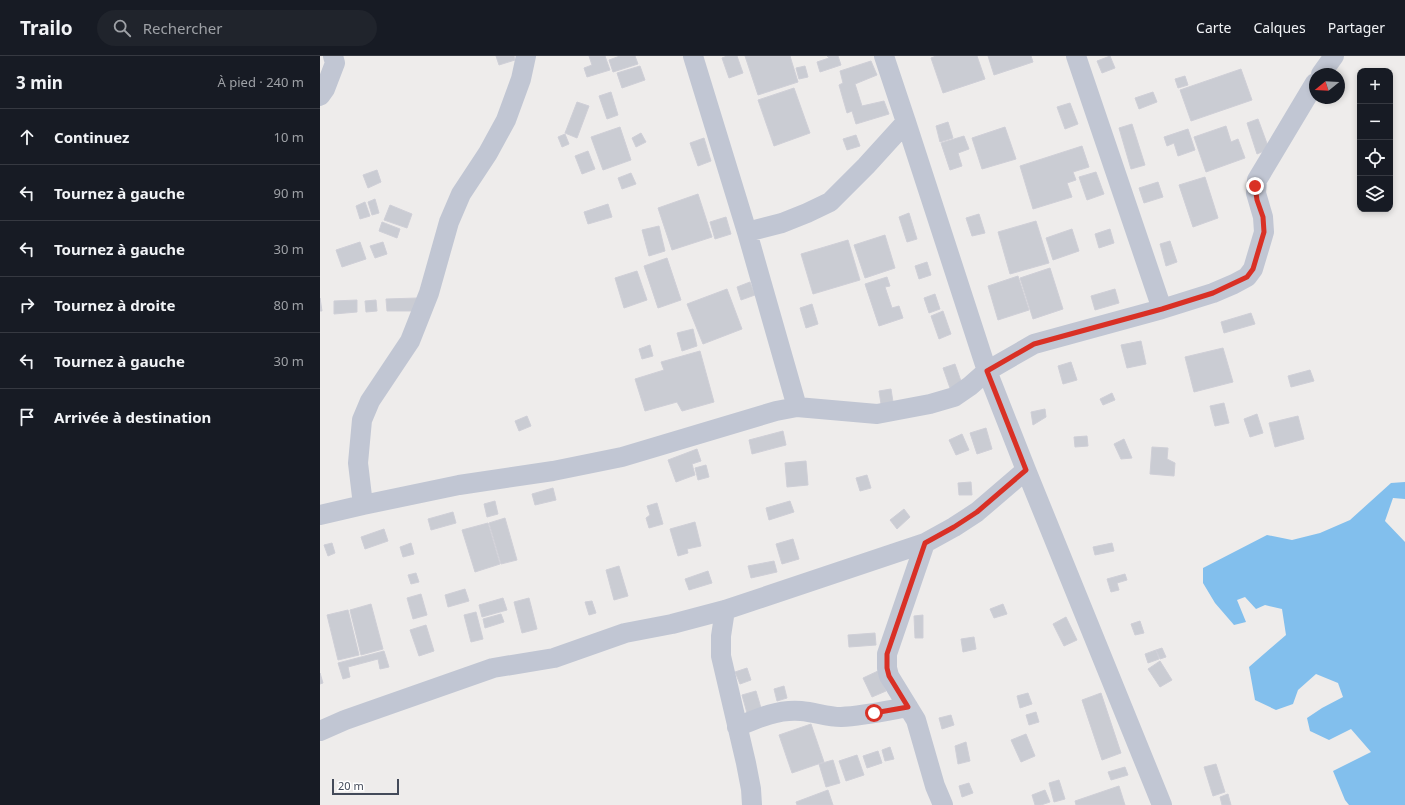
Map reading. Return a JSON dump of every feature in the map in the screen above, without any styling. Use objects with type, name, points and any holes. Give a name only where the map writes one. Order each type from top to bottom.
[{"type":"street","points":[[320,96],[325,89],[335,63],[333,56]]},
{"type":"street","points":[[363,505],[358,463],[362,420],[370,401],[413,336],[429,292],[449,222],[461,194],[488,153],[506,120],[526,56]]},
{"type":"street","points":[[693,56],[747,232],[796,407]]},
{"type":"street","points":[[884,56],[987,371],[1162,805]]},
{"type":"street","points":[[1076,56],[1162,309]]},
{"type":"street","points":[[1325,68],[1334,56]]},
{"type":"street","points":[[320,515],[459,485],[553,471],[622,456],[776,411],[796,407],[877,414],[930,404],[954,397],[970,386],[987,371],[1034,344],[1162,309],[1213,293],[1247,277],[1253,269],[1264,232],[1263,217],[1256,193],[1257,180],[1309,93]]},
{"type":"street","points":[[747,232],[782,223],[808,213],[830,202],[862,171],[906,122]]},
{"type":"street","points":[[320,731],[345,720],[493,668],[554,658],[625,633],[672,624],[725,610],[925,543],[977,512],[1026,470]]},
{"type":"street","points":[[925,543],[887,654],[887,668],[889,676],[916,720],[935,786],[944,805]]},
{"type":"street","points":[[725,610],[721,636],[721,656],[746,763],[751,789],[752,805]]},
{"type":"street","points":[[737,727],[765,715],[783,711],[801,711],[830,716],[842,716],[908,707]]},
{"type":"water","points":[[1405,482],[1405,499],[1393,498],[1385,521],[1405,542],[1405,805],[1349,805],[1345,800],[1333,771],[1371,752],[1351,729],[1329,740],[1310,731],[1307,718],[1343,697],[1338,683],[1316,674],[1298,690],[1293,704],[1276,710],[1255,700],[1249,667],[1286,635],[1282,609],[1265,605],[1256,609],[1245,597],[1237,600],[1246,622],[1234,625],[1215,603],[1203,583],[1203,568],[1267,535],[1292,540],[1320,533],[1350,520],[1391,483]]},
{"type":"building","points":[[496,56],[514,56],[515,60],[499,65]]},
{"type":"building","points":[[589,56],[605,56],[610,70],[587,77],[584,68],[592,65]]},
{"type":"building","points":[[620,56],[635,56],[638,64],[613,72],[609,60]]},
{"type":"building","points":[[727,56],[737,56],[743,73],[729,78],[722,58]]},
{"type":"building","points":[[745,56],[790,56],[798,82],[758,95]]},
{"type":"building","points":[[827,56],[838,56],[841,65],[820,72],[817,62],[829,58]]},
{"type":"building","points":[[936,56],[977,56],[985,79],[943,93],[931,58]]},
{"type":"building","points":[[988,56],[1031,56],[1033,62],[994,75]]},
{"type":"building","points":[[1110,56],[1115,68],[1102,73],[1097,61]]},
{"type":"building","points":[[871,61],[877,75],[855,84],[862,106],[884,101],[889,114],[856,124],[852,111],[847,113],[839,85],[843,83],[840,71]]},
{"type":"building","points":[[640,66],[645,80],[622,88],[617,73]]},
{"type":"building","points":[[805,66],[808,77],[799,79],[796,68]]},
{"type":"building","points":[[1241,69],[1252,100],[1191,121],[1180,90]]},
{"type":"building","points":[[1185,76],[1188,85],[1178,88],[1175,79]]},
{"type":"building","points":[[794,88],[810,133],[774,146],[758,100]]},
{"type":"building","points":[[611,92],[618,115],[607,119],[599,96]]},
{"type":"building","points":[[1153,92],[1157,102],[1139,109],[1135,98]]},
{"type":"building","points":[[577,102],[589,106],[577,138],[565,133]]},
{"type":"building","points":[[1070,103],[1078,124],[1065,129],[1057,107]]},
{"type":"building","points":[[1258,119],[1269,149],[1257,154],[1247,123]]},
{"type":"building","points":[[948,122],[953,138],[940,142],[936,126]]},
{"type":"building","points":[[1132,124],[1145,165],[1131,169],[1119,128]]},
{"type":"building","points":[[1226,126],[1231,142],[1238,139],[1245,158],[1206,172],[1194,137]]},
{"type":"building","points":[[620,127],[631,160],[603,170],[591,137]]},
{"type":"building","points":[[1005,127],[1016,159],[982,169],[972,138]]},
{"type":"building","points":[[1188,129],[1195,150],[1178,156],[1174,143],[1167,146],[1164,137]]},
{"type":"building","points":[[641,133],[646,142],[636,147],[632,138]]},
{"type":"building","points":[[565,134],[569,144],[562,147],[558,137]]},
{"type":"building","points":[[856,135],[860,146],[847,150],[843,139]]},
{"type":"building","points":[[964,136],[969,149],[958,153],[962,166],[950,170],[941,143]]},
{"type":"building","points":[[704,138],[711,161],[698,166],[690,143]]},
{"type":"building","points":[[1082,146],[1089,167],[1073,172],[1076,180],[1067,183],[1072,197],[1033,209],[1020,166]]},
{"type":"building","points":[[588,151],[595,169],[582,174],[575,156]]},
{"type":"building","points":[[377,170],[381,182],[368,188],[363,175]]},
{"type":"building","points":[[1096,172],[1104,194],[1087,200],[1079,177]]},
{"type":"building","points":[[631,173],[636,184],[622,189],[618,178]]},
{"type":"building","points":[[1205,177],[1218,218],[1193,227],[1179,185]]},
{"type":"building","points":[[1158,182],[1163,197],[1144,203],[1139,188]]},
{"type":"building","points":[[698,194],[712,237],[672,250],[658,208]]},
{"type":"building","points":[[375,199],[379,213],[372,215],[368,202]]},
{"type":"building","points":[[365,202],[370,216],[360,219],[356,206]]},
{"type":"building","points":[[608,204],[612,217],[588,224],[584,212]]},
{"type":"building","points":[[390,205],[412,214],[407,228],[384,220]]},
{"type":"building","points":[[909,213],[917,239],[907,242],[899,217]]},
{"type":"building","points":[[979,214],[985,233],[972,236],[966,218]]},
{"type":"building","points":[[726,217],[731,234],[715,239],[710,222]]},
{"type":"building","points":[[1036,221],[1049,263],[1010,274],[998,232]]},
{"type":"building","points":[[382,222],[400,229],[397,238],[379,231]]},
{"type":"building","points":[[659,226],[665,251],[649,256],[642,230]]},
{"type":"building","points":[[1072,229],[1079,251],[1053,260],[1046,238]]},
{"type":"building","points":[[1110,229],[1114,243],[1099,248],[1095,234]]},
{"type":"building","points":[[885,235],[895,268],[865,278],[854,245]]},
{"type":"building","points":[[848,240],[860,280],[813,294],[801,254]]},
{"type":"building","points":[[1170,241],[1177,262],[1166,266],[1160,244]]},
{"type":"building","points":[[360,242],[366,259],[342,267],[336,250]]},
{"type":"building","points":[[383,242],[387,254],[375,258],[370,246]]},
{"type":"building","points":[[667,258],[681,300],[658,308],[644,266]]},
{"type":"building","points":[[927,262],[931,275],[919,279],[915,266]]},
{"type":"building","points":[[1050,268],[1063,309],[1033,319],[1020,278]]},
{"type":"building","points":[[637,271],[647,300],[624,308],[615,278]]},
{"type":"building","points":[[1018,276],[1029,310],[998,320],[988,286]]},
{"type":"building","points":[[887,277],[890,286],[885,287],[892,308],[899,306],[903,318],[879,326],[865,284]]},
{"type":"building","points":[[750,282],[755,295],[741,300],[737,287]]},
{"type":"building","points":[[727,289],[742,329],[703,344],[687,304]]},
{"type":"building","points":[[1115,289],[1119,303],[1095,310],[1091,296]]},
{"type":"building","points":[[935,294],[940,309],[929,313],[924,298]]},
{"type":"building","points":[[320,298],[322,311],[320,311]]},
{"type":"building","points":[[417,298],[417,311],[387,311],[386,299]]},
{"type":"building","points":[[357,300],[357,312],[334,314],[334,301]]},
{"type":"building","points":[[376,300],[377,311],[366,312],[365,301]]},
{"type":"building","points":[[812,304],[818,324],[806,328],[800,308]]},
{"type":"building","points":[[943,311],[951,334],[939,339],[931,316]]},
{"type":"building","points":[[1251,313],[1255,324],[1224,333],[1221,322]]},
{"type":"building","points":[[693,329],[697,346],[682,351],[677,333]]},
{"type":"building","points":[[1141,341],[1146,364],[1127,368],[1121,345]]},
{"type":"building","points":[[650,345],[653,356],[642,359],[639,349]]},
{"type":"building","points":[[1223,348],[1233,382],[1194,392],[1185,357]]},
{"type":"building","points":[[700,351],[714,402],[682,411],[677,402],[645,411],[635,379],[664,370],[661,362]]},
{"type":"building","points":[[1071,362],[1077,380],[1063,384],[1058,366]]},
{"type":"building","points":[[955,364],[962,384],[950,388],[943,368]]},
{"type":"building","points":[[1310,370],[1314,381],[1291,387],[1288,376]]},
{"type":"building","points":[[891,389],[893,402],[881,404],[879,391]]},
{"type":"building","points":[[1112,393],[1115,400],[1103,405],[1100,399]]},
{"type":"building","points":[[1224,403],[1229,423],[1215,426],[1210,406]]},
{"type":"building","points":[[1045,409],[1046,417],[1033,425],[1031,412]]},
{"type":"building","points":[[1257,414],[1263,433],[1250,437],[1244,419]]},
{"type":"building","points":[[527,416],[531,426],[519,431],[515,421]]},
{"type":"building","points":[[1298,416],[1304,439],[1275,447],[1269,423]]},
{"type":"building","points":[[986,428],[992,449],[977,454],[970,433]]},
{"type":"building","points":[[783,431],[786,445],[752,454],[749,440]]},
{"type":"building","points":[[962,434],[969,450],[956,455],[949,440]]},
{"type":"building","points":[[1087,436],[1088,446],[1075,447],[1074,437]]},
{"type":"building","points":[[1124,439],[1132,458],[1121,459],[1114,444]]},
{"type":"building","points":[[1152,447],[1168,448],[1167,459],[1175,463],[1174,476],[1150,474]]},
{"type":"building","points":[[697,449],[701,461],[692,464],[695,475],[676,482],[668,460]]},
{"type":"building","points":[[806,461],[808,485],[787,487],[785,463]]},
{"type":"building","points":[[706,465],[709,477],[698,480],[695,468]]},
{"type":"building","points":[[867,475],[871,488],[860,491],[856,478]]},
{"type":"building","points":[[971,482],[972,495],[959,495],[958,483]]},
{"type":"building","points":[[553,488],[556,500],[535,505],[532,494]]},
{"type":"building","points":[[495,501],[498,514],[487,517],[484,504]]},
{"type":"building","points":[[790,501],[794,512],[769,520],[766,508]]},
{"type":"building","points":[[657,503],[663,524],[649,528],[646,518],[650,515],[647,506]]},
{"type":"building","points":[[904,509],[910,517],[897,529],[890,520]]},
{"type":"building","points":[[453,512],[456,523],[431,530],[428,519]]},
{"type":"building","points":[[505,518],[517,560],[501,564],[489,523]]},
{"type":"building","points":[[695,522],[701,546],[687,549],[688,553],[678,556],[670,529]]},
{"type":"building","points":[[488,523],[500,564],[475,572],[462,530]]},
{"type":"building","points":[[384,529],[388,541],[365,549],[361,537]]},
{"type":"building","points":[[793,539],[799,559],[782,564],[776,544]]},
{"type":"building","points":[[332,543],[335,553],[328,556],[324,545]]},
{"type":"building","points":[[411,543],[414,554],[403,557],[400,547]]},
{"type":"building","points":[[1112,543],[1114,551],[1095,555],[1093,547]]},
{"type":"building","points":[[774,561],[777,572],[751,578],[748,566]]},
{"type":"building","points":[[619,566],[628,596],[614,600],[606,570]]},
{"type":"building","points":[[708,571],[712,583],[689,590],[685,579]]},
{"type":"building","points":[[416,573],[419,582],[411,584],[408,575]]},
{"type":"building","points":[[1125,574],[1127,580],[1117,583],[1119,590],[1111,592],[1107,579]]},
{"type":"building","points":[[465,589],[469,601],[448,607],[445,595]]},
{"type":"building","points":[[421,594],[427,615],[413,619],[407,598]]},
{"type":"building","points":[[503,598],[507,610],[482,617],[479,605]]},
{"type":"building","points":[[529,598],[537,629],[522,633],[514,602]]},
{"type":"building","points":[[592,601],[596,613],[589,615],[585,602]]},
{"type":"building","points":[[371,604],[383,649],[361,655],[350,610]]},
{"type":"building","points":[[1003,604],[1007,614],[994,618],[990,609]]},
{"type":"building","points":[[348,610],[359,655],[338,660],[327,615]]},
{"type":"building","points":[[476,612],[483,639],[471,642],[464,615]]},
{"type":"building","points":[[501,614],[504,622],[485,628],[483,619]]},
{"type":"building","points":[[923,615],[923,638],[915,638],[914,616]]},
{"type":"building","points":[[1066,617],[1077,640],[1064,646],[1053,624]]},
{"type":"building","points":[[1140,621],[1144,633],[1135,635],[1131,624]]},
{"type":"building","points":[[426,625],[434,651],[419,656],[410,630]]},
{"type":"building","points":[[875,633],[876,645],[849,647],[848,635]]},
{"type":"building","points":[[974,637],[976,649],[963,652],[961,639]]},
{"type":"building","points":[[1162,648],[1166,657],[1160,659],[1156,650]]},
{"type":"building","points":[[1156,650],[1159,659],[1148,663],[1145,654]]},
{"type":"building","points":[[384,651],[389,667],[380,669],[378,659],[348,667],[350,677],[343,679],[338,663]]},
{"type":"building","points":[[1160,661],[1172,680],[1160,687],[1148,669]]},
{"type":"building","points":[[747,668],[751,680],[740,684],[735,672]]},
{"type":"building","points":[[878,671],[886,691],[872,697],[863,678]]},
{"type":"building","points":[[320,673],[323,683],[320,684]]},
{"type":"building","points":[[784,686],[787,698],[777,701],[774,689]]},
{"type":"building","points":[[756,691],[761,708],[747,713],[742,695]]},
{"type":"building","points":[[1028,693],[1032,704],[1020,708],[1017,696]]},
{"type":"building","points":[[1101,693],[1121,753],[1102,760],[1082,700]]},
{"type":"building","points":[[1036,712],[1039,722],[1029,725],[1026,715]]},
{"type":"building","points":[[951,715],[954,725],[942,729],[939,718]]},
{"type":"building","points":[[811,724],[824,762],[792,773],[779,735]]},
{"type":"building","points":[[1026,734],[1035,756],[1021,762],[1011,740]]},
{"type":"building","points":[[966,742],[970,761],[958,764],[955,746]]},
{"type":"building","points":[[890,747],[894,759],[885,761],[882,750]]},
{"type":"building","points":[[878,751],[882,763],[867,768],[863,756]]},
{"type":"building","points":[[857,755],[864,775],[846,781],[839,761]]},
{"type":"building","points":[[833,760],[840,783],[826,787],[819,764]]},
{"type":"building","points":[[1216,764],[1225,792],[1213,796],[1204,767]]},
{"type":"building","points":[[1125,767],[1128,775],[1111,780],[1108,772]]},
{"type":"building","points":[[1059,780],[1065,799],[1054,802],[1049,783]]},
{"type":"building","points":[[969,783],[973,793],[962,797],[959,786]]},
{"type":"building","points":[[1119,786],[1125,805],[1076,805],[1075,801]]},
{"type":"building","points":[[828,790],[833,805],[797,805],[796,802]]},
{"type":"building","points":[[1045,790],[1050,802],[1035,805],[1032,795]]},
{"type":"building","points":[[1228,794],[1231,805],[1222,805],[1220,797]]},
{"type":"route","points":[[874,713],[908,707],[889,676],[887,668],[887,654],[925,543],[977,512],[1026,470],[987,371],[1034,344],[1162,309],[1213,293],[1247,277],[1253,269],[1264,232],[1263,217],[1257,200],[1255,186]]}]
